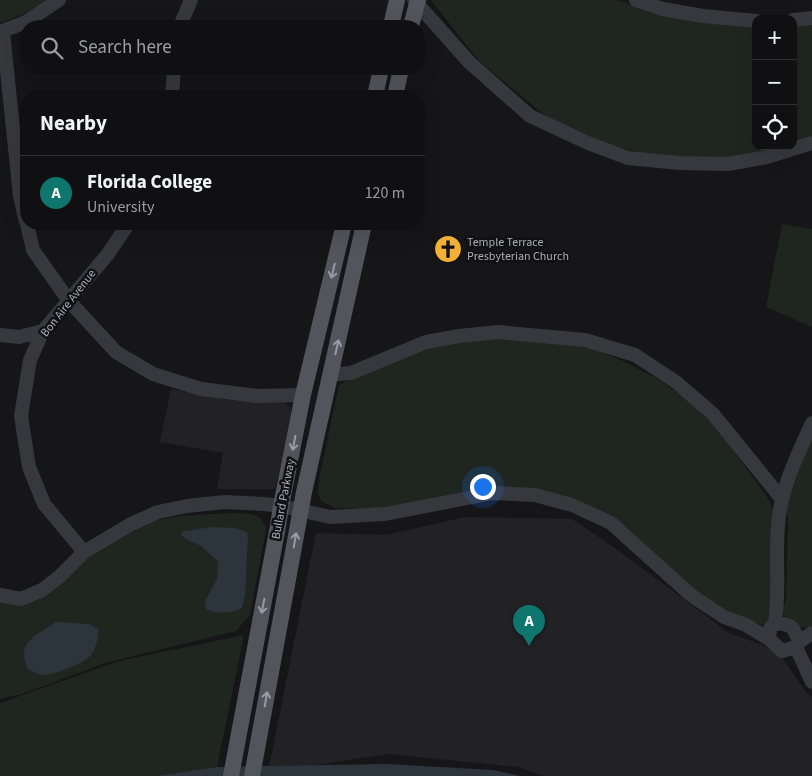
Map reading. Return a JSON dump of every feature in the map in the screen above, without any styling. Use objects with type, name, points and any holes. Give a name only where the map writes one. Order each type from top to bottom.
[{"type":"main road","points":[[393,20],[398,0]]},
{"type":"main road","points":[[412,20],[416,1]]},
{"type":"main road","points":[[376,90],[379,75]]},
{"type":"main road","points":[[396,90],[399,75]]},
{"type":"main road","name":"Bullard Parkway","points":[[231,776],[303,396],[343,230]]},
{"type":"main road","name":"Bullard Parkway","points":[[252,776],[301,510],[363,230]]},
{"type":"street","points":[[29,20],[59,0]]},
{"type":"street","points":[[183,20],[191,0]]},
{"type":"street","points":[[636,0],[663,9],[712,17],[752,21]]},
{"type":"street","points":[[416,1],[469,62],[530,116],[588,143],[628,158],[679,163],[728,164],[767,157],[812,143]]},
{"type":"street","points":[[797,20],[812,18]]},
{"type":"street","points":[[20,24],[2,32],[20,196]]},
{"type":"street","points":[[172,90],[174,75]]},
{"type":"street","points":[[28,230],[33,250],[69,301],[116,352],[153,374],[201,389],[257,396],[303,396]]},
{"type":"street","name":"Bon Aire Avenue","points":[[84,552],[44,504],[29,467],[21,416],[30,360],[43,331],[108,254],[124,230]]},
{"type":"street","points":[[0,335],[19,337],[43,331]]},
{"type":"street","points":[[331,372],[339,374],[351,373],[426,342],[459,336],[498,332],[585,340],[635,355],[676,382],[713,414],[782,499]]},
{"type":"street","points":[[810,680],[782,651],[784,633],[779,600],[778,526],[782,499],[796,459],[812,423]]},
{"type":"street","points":[[0,595],[21,598],[42,590],[59,577],[84,552],[131,524],[158,512],[188,506],[225,502],[281,506],[330,517],[385,514],[493,493],[535,495],[572,505],[611,523],[692,596],[724,617],[746,625],[784,633],[812,632]]},
{"type":"street","points":[[784,633],[810,680]]},
{"type":"shaded area","points":[[0,0],[48,0],[27,13],[0,23]]},
{"type":"shaded area","points":[[431,0],[616,0],[685,19],[752,27],[752,150],[776,150],[755,156],[702,159],[645,154],[617,147],[547,117],[479,61]]},
{"type":"shaded area","points":[[812,24],[812,139],[797,144],[797,60],[797,25]]},
{"type":"shaded area","points":[[782,224],[812,229],[812,327],[766,307]]},
{"type":"shaded area","points":[[501,337],[587,347],[623,361],[656,378],[697,406],[726,440],[767,497],[774,511],[772,618],[768,623],[762,625],[718,609],[698,595],[621,526],[510,487],[475,489],[383,508],[335,508],[321,501],[318,493],[319,479],[339,385],[398,359],[443,343],[474,338]]},
{"type":"shaded area","points":[[171,389],[227,400],[264,403],[283,402],[291,408],[291,420],[275,489],[217,489],[223,453],[160,442]]},
{"type":"shaded area","points":[[812,439],[812,626],[804,628],[785,617],[783,609],[786,600],[787,498],[793,477]]},
{"type":"shaded area","points":[[228,513],[257,516],[261,519],[266,530],[250,615],[236,631],[105,663],[22,694],[0,699],[0,600],[24,602],[98,548],[114,538],[147,523],[177,517]]},
{"type":"shaded area","points":[[465,517],[572,519],[622,553],[729,633],[760,644],[781,656],[806,692],[812,697],[812,776],[544,776],[518,767],[389,754],[268,772],[316,533],[386,535]]},
{"type":"shaded area","points":[[212,527],[236,528],[247,532],[248,536],[245,595],[242,608],[229,612],[206,609],[205,601],[217,579],[218,561],[201,546],[181,535],[185,531]]},
{"type":"shaded area","points":[[56,622],[89,624],[98,629],[96,646],[93,652],[75,665],[54,673],[43,675],[28,669],[24,652],[26,646],[35,635]]},
{"type":"shaded area","points":[[244,635],[217,767],[156,776],[0,776],[0,703],[119,661]]},
{"type":"shaded area","points":[[387,764],[493,770],[520,776],[156,776],[217,767]]},
{"type":"place","name":"Temple Terrace Presbyterian Church","points":[[448,249]]},
{"type":"place","name":"Florida College","points":[[529,646]]}]
